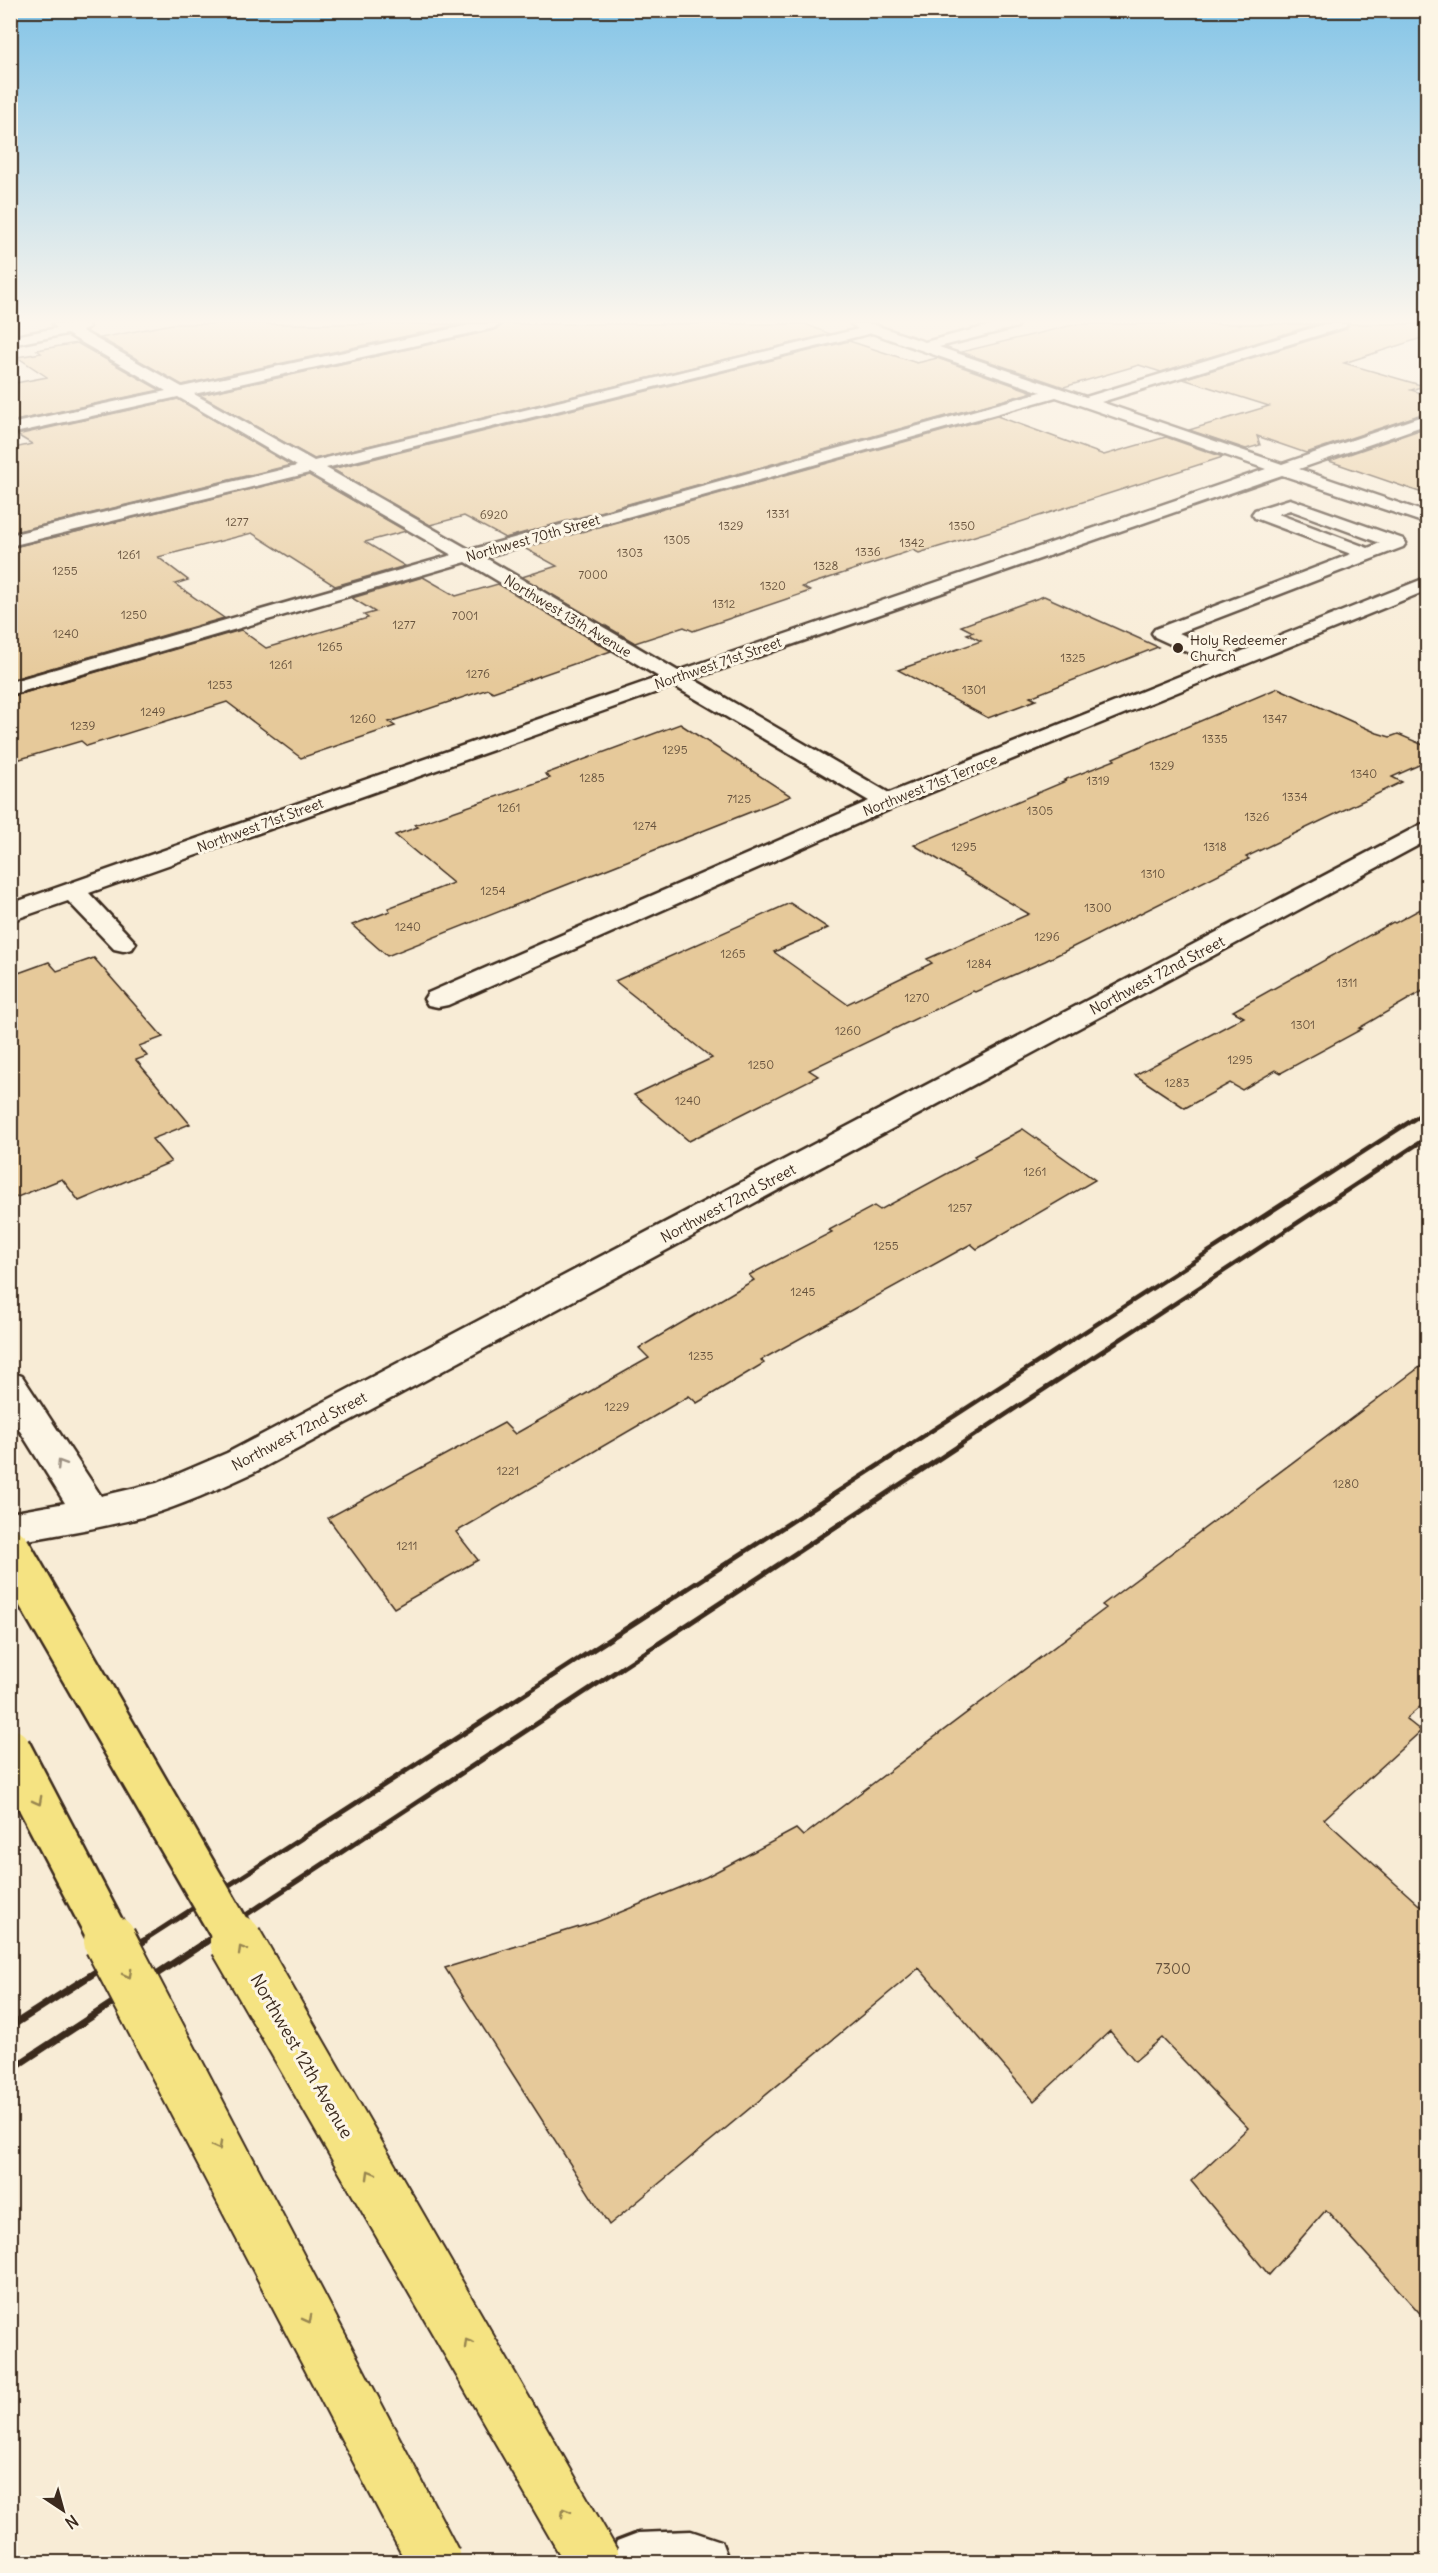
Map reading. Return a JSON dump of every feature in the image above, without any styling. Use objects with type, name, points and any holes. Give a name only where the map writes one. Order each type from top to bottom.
[{"type":"main road","name":"Northwest 12th Avenue","points":[[10,1549],[594,2562]]},
{"type":"main road","points":[[10,1749],[435,2562]]},
{"type":"street","name":"Northwest 13th Avenue","points":[[270,444],[468,556],[673,679],[887,802]]},
{"type":"street","points":[[10,541],[402,444]]},
{"type":"street","name":"Northwest 70th Street","points":[[10,689],[468,556],[869,444]]},
{"type":"street","points":[[1208,444],[1428,519]]},
{"type":"street","name":"Northwest 71st Street","points":[[10,913],[673,679],[1354,444]]},
{"type":"street","points":[[1229,663],[1162,633],[1397,543],[1290,504],[1261,514],[1368,554]]},
{"type":"street","name":"Northwest 71st Terrace","points":[[438,999],[887,802],[1428,583]]},
{"type":"street","name":"Northwest 72nd Street","points":[[10,1528],[92,1514],[147,1500],[193,1484],[240,1463],[1428,830]]},
{"type":"street","points":[[73,891],[123,943]]},
{"type":"street","points":[[10,1385],[92,1514]]},
{"type":"building","points":[[32,444],[255,444],[291,465],[10,533],[10,449]]},
{"type":"building","points":[[287,444],[376,444],[314,459]]},
{"type":"building","points":[[433,444],[845,444],[505,538],[464,516],[430,525],[332,469]]},
{"type":"building","points":[[896,444],[1074,444],[1104,455],[1142,444],[1186,444],[1223,457],[919,553],[913,550],[802,587],[810,591],[693,631],[684,627],[635,643],[522,577],[557,566],[524,548]]},
{"type":"building","points":[[1231,444],[1260,445],[1246,449]]},
{"type":"building","points":[[1280,444],[1333,444],[1306,453]]},
{"type":"building","points":[[1378,444],[1428,444],[1428,495],[1329,461]]},
{"type":"building","points":[[309,475],[406,531],[365,542],[405,566],[335,586],[252,533],[158,557],[188,580],[175,584],[224,618],[10,680],[10,548]]},
{"type":"building","points":[[423,577],[456,596],[498,584],[611,651],[493,692],[488,689],[389,722],[395,726],[301,758],[227,702],[87,746],[81,741],[10,762],[10,697],[241,630],[266,648],[368,618],[364,615],[375,612],[352,598]]},
{"type":"building","points":[[1044,596],[1158,647],[1030,697],[1036,700],[988,718],[898,670],[981,641],[967,634],[973,632],[961,626]]},
{"type":"building","points":[[1278,688],[1377,733],[1390,737],[1398,734],[1428,747],[1428,761],[1392,777],[1402,782],[1246,857],[1249,859],[1045,961],[973,991],[809,1070],[818,1076],[689,1141],[634,1095],[712,1058],[615,981],[790,903],[828,928],[774,952],[847,1004],[932,963],[927,959],[1029,914],[914,845]]},
{"type":"building","points":[[680,724],[791,796],[387,956],[352,925],[390,911],[388,908],[453,883],[395,835],[418,827],[415,825],[550,778],[545,774]]},
{"type":"building","points":[[1428,905],[1428,988],[1359,1028],[1362,1029],[1281,1073],[1276,1070],[1242,1090],[1230,1083],[1185,1108],[1135,1075],[1244,1017],[1233,1011]]},
{"type":"building","points":[[94,958],[163,1037],[139,1046],[147,1056],[136,1060],[190,1124],[152,1139],[171,1162],[79,1201],[62,1179],[10,1200],[10,976],[49,962],[57,971]]},
{"type":"building","points":[[1023,1129],[1095,1180],[977,1249],[971,1244],[761,1360],[764,1363],[697,1403],[689,1396],[456,1532],[478,1560],[394,1608],[328,1518],[504,1423],[515,1434],[649,1358],[639,1348],[754,1280],[749,1275],[832,1232],[829,1230],[874,1206],[880,1210],[976,1158],[974,1156]]},
{"type":"building","points":[[1428,1361],[1428,1700],[1406,1719],[1421,1731],[1324,1819],[1428,1913],[1428,2322],[1326,2210],[1269,2275],[1191,2181],[1248,2128],[1162,2038],[1135,2061],[1110,2031],[1034,2101],[919,1968],[609,2225],[445,1968],[599,1921],[706,1877],[796,1829],[803,1836],[1106,1608],[1102,1605]]},
{"type":"railway","points":[[908,1446],[1428,1110]]},
{"type":"railway","points":[[958,1446],[1428,1137]]},
{"type":"railway","points":[[141,1942],[910,1445]]},
{"type":"railway","points":[[205,1942],[960,1445]]},
{"type":"railway","points":[[10,2027],[144,1941]]},
{"type":"railway","points":[[10,2070],[207,1941]]},
{"type":"place","name":"Holy Redeemer Church","points":[[1178,648]]}]
